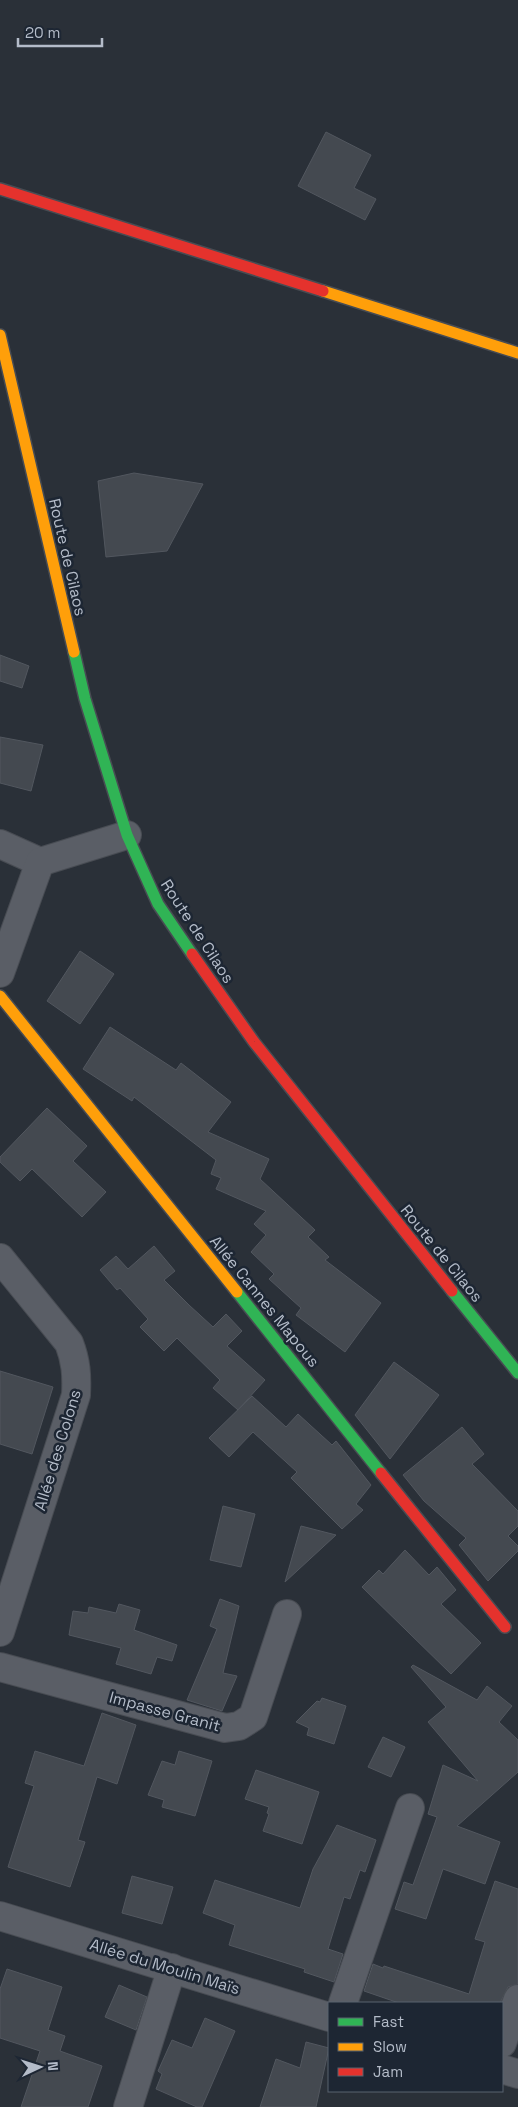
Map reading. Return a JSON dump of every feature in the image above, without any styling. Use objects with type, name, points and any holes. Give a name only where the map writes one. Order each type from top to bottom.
[{"type":"street","points":[[0,189],[518,353]]},
{"type":"street","name":"Route de Cilaos","points":[[0,335],[10,385],[85,699],[127,835],[158,904],[202,970],[304,1106],[518,1373]]},
{"type":"street","points":[[0,844],[40,862],[127,835]]},
{"type":"street","points":[[0,973],[40,862]]},
{"type":"street","name":"Allée Cannes Mapous","points":[[0,996],[505,1627]]},
{"type":"street","name":"Allée des Colons","points":[[0,1258],[69,1343],[75,1359],[77,1376],[76,1394],[0,1632]]},
{"type":"street","name":"Impasse Granit","points":[[0,1667],[225,1728],[240,1726],[253,1717],[287,1614]]},
{"type":"street","points":[[342,2002],[410,1808]]},
{"type":"street","name":"Allée du Moulin Maïs","points":[[0,1916],[328,2017]]},
{"type":"street","points":[[128,2107],[172,1968]]},
{"type":"street","points":[[503,2040],[518,1999]]},
{"type":"street","points":[[503,2069],[518,2074]]},
{"type":"building","points":[[326,132],[371,155],[354,188],[376,199],[365,220],[298,186]]},
{"type":"building","points":[[134,473],[203,484],[167,551],[106,557],[98,481]]},
{"type":"building","points":[[0,655],[29,666],[22,688],[0,681]]},
{"type":"building","points":[[0,737],[43,745],[31,791],[0,783]]},
{"type":"building","points":[[80,951],[114,974],[80,1024],[47,1001]]},
{"type":"building","points":[[110,1027],[176,1070],[181,1063],[231,1102],[208,1132],[269,1159],[260,1179],[315,1230],[308,1237],[329,1257],[325,1260],[381,1303],[345,1352],[296,1315],[301,1308],[269,1279],[274,1274],[251,1252],[266,1235],[254,1224],[266,1211],[216,1189],[221,1178],[211,1174],[216,1160],[134,1097],[132,1101],[83,1069]]},
{"type":"building","points":[[47,1108],[87,1146],[73,1161],[106,1192],[82,1217],[32,1169],[20,1181],[0,1162],[0,1157]]},
{"type":"building","points":[[154,1246],[175,1271],[164,1280],[189,1305],[213,1327],[226,1314],[242,1331],[227,1346],[265,1380],[238,1410],[213,1388],[220,1380],[177,1338],[164,1351],[140,1327],[148,1319],[120,1288],[117,1290],[100,1270],[116,1256],[128,1269]]},
{"type":"building","points":[[394,1362],[439,1395],[390,1459],[355,1415]]},
{"type":"building","points":[[0,1371],[53,1387],[32,1454],[0,1444]]},
{"type":"building","points":[[252,1396],[286,1427],[298,1414],[332,1445],[336,1441],[371,1485],[356,1504],[363,1510],[342,1529],[291,1478],[297,1472],[253,1432],[229,1457],[209,1438]]},
{"type":"building","points":[[462,1427],[484,1454],[472,1464],[518,1511],[518,1526],[508,1536],[518,1546],[518,1551],[488,1581],[459,1545],[466,1538],[424,1501],[403,1475]]},
{"type":"building","points":[[223,1506],[255,1514],[241,1567],[210,1560]]},
{"type":"building","points":[[301,1526],[336,1535],[285,1582]]},
{"type":"building","points":[[405,1550],[429,1575],[437,1567],[456,1590],[441,1604],[481,1643],[451,1674],[362,1587],[379,1570],[383,1574]]},
{"type":"building","points":[[220,1599],[239,1606],[223,1673],[237,1676],[222,1711],[187,1700],[217,1629],[210,1626]]},
{"type":"building","points":[[119,1604],[140,1610],[134,1630],[177,1645],[172,1661],[157,1657],[151,1674],[116,1664],[121,1648],[69,1635],[73,1611],[88,1613],[89,1607],[116,1613]]},
{"type":"building","points":[[413,1665],[477,1700],[487,1686],[512,1706],[499,1722],[518,1740],[518,1772],[457,1826],[500,1842],[485,1884],[443,1869],[426,1919],[395,1909],[404,1882],[413,1885],[437,1817],[428,1814],[443,1765],[478,1781],[428,1722],[446,1707],[411,1667]]},
{"type":"building","points":[[322,1698],[346,1706],[334,1744],[307,1735],[309,1728],[296,1722],[317,1701],[320,1702]]},
{"type":"building","points":[[102,1713],[136,1725],[117,1784],[97,1777],[78,1840],[85,1842],[70,1887],[8,1867],[34,1786],[25,1783],[35,1751],[84,1766]]},
{"type":"building","points":[[383,1737],[405,1747],[391,1777],[368,1767]]},
{"type":"building","points":[[179,1751],[212,1761],[195,1816],[162,1807],[164,1800],[148,1795],[162,1761],[175,1765]]},
{"type":"building","points":[[256,1770],[319,1792],[302,1844],[263,1831],[269,1814],[267,1813],[269,1807],[245,1799]]},
{"type":"building","points":[[337,1825],[376,1840],[365,1872],[360,1870],[350,1899],[344,1897],[328,1949],[343,1954],[334,1982],[304,1972],[305,1969],[229,1945],[235,1925],[203,1913],[215,1880],[300,1908],[313,1869]]},
{"type":"building","points":[[132,1876],[173,1887],[162,1924],[122,1913]]},
{"type":"building","points":[[495,1881],[518,1889],[518,1984],[508,1987],[500,2002],[396,2002],[364,1991],[373,1964],[469,1994],[485,1942],[475,1939]]},
{"type":"building","points":[[7,1969],[62,1987],[48,2030],[65,2036],[60,2051],[102,2066],[88,2107],[21,2107],[40,2051],[0,2038],[0,1989]]},
{"type":"building","points":[[119,1985],[147,1997],[136,2030],[105,2017]]},
{"type":"building","points":[[205,2018],[235,2031],[202,2107],[197,2107],[156,2089],[162,2074],[158,2071],[172,2040],[192,2048]]},
{"type":"building","points":[[306,2042],[328,2048],[316,2107],[260,2107],[276,2059],[300,2068]]},
{"type":"traffic: fast","points":[[74,652],[85,699],[127,835],[158,904],[192,954]]},
{"type":"traffic: fast","points":[[452,1291],[518,1373]]},
{"type":"traffic: fast","points":[[237,1292],[381,1473]]},
{"type":"traffic: slow","points":[[323,291],[518,353]]},
{"type":"traffic: slow","points":[[0,335],[74,652]]},
{"type":"traffic: slow","points":[[0,996],[237,1292]]},
{"type":"traffic: jam","points":[[0,189],[323,291]]},
{"type":"traffic: jam","points":[[192,954],[254,1042],[452,1291]]},
{"type":"traffic: jam","points":[[381,1473],[505,1627]]}]
